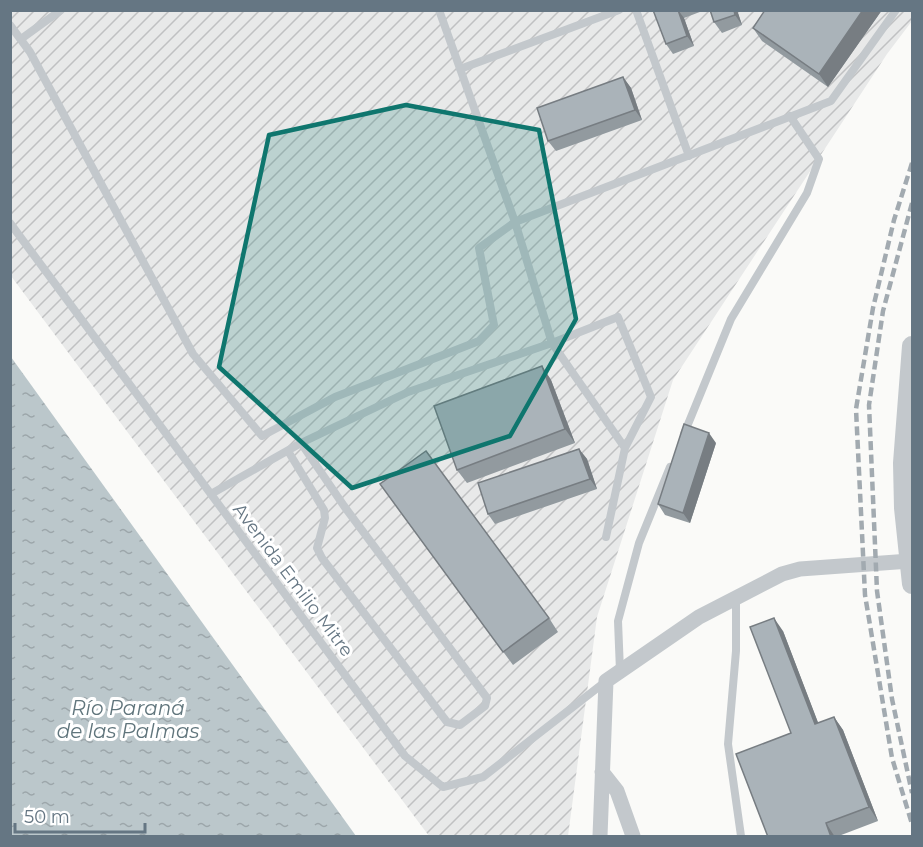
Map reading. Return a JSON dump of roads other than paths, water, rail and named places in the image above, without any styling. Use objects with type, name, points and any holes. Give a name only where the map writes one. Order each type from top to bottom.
[{"type":"street","points":[[912,346],[904,508],[912,584]]},
{"type":"street","points":[[600,837],[606,681],[699,617],[782,574],[800,569],[911,560]]},
{"type":"street","points":[[602,772],[617,791],[633,837]]},
{"type":"lane","points":[[21,39],[61,10]]},
{"type":"lane","points":[[439,10],[515,222],[552,343],[625,448]]},
{"type":"lane","points":[[460,69],[619,10]]},
{"type":"lane","points":[[636,10],[689,156]]},
{"type":"lane","points":[[10,25],[21,39],[193,354],[262,436],[335,397],[479,340],[494,325],[479,248],[515,222],[831,101],[896,10]]},
{"type":"lane","points":[[679,447],[731,319],[807,193],[819,159],[790,116]]},
{"type":"lane","name":"Avenida Emilio Mitre","points":[[10,223],[405,756],[442,787],[483,777],[606,681]]},
{"type":"lane","points":[[211,494],[301,443],[408,392],[552,343],[618,317],[651,398],[625,448],[606,537]]},
{"type":"lane","points":[[288,451],[324,510],[325,518],[317,548],[322,558],[447,722],[460,725],[485,706],[487,698],[344,506],[301,443]]},
{"type":"lane","points":[[620,672],[618,621],[639,543],[674,458]]},
{"type":"lane","points":[[736,596],[736,651],[728,744],[741,837]]},
{"type":"water","name":"Río Paraná de las Palmas","points":[[11,357],[356,836],[11,836]]},
{"type":"railway","points":[[912,163],[894,220],[873,308],[856,409],[865,595],[892,758],[912,824]]},
{"type":"railway","points":[[912,203],[883,311],[869,405],[877,591],[892,699],[912,793]]}]
